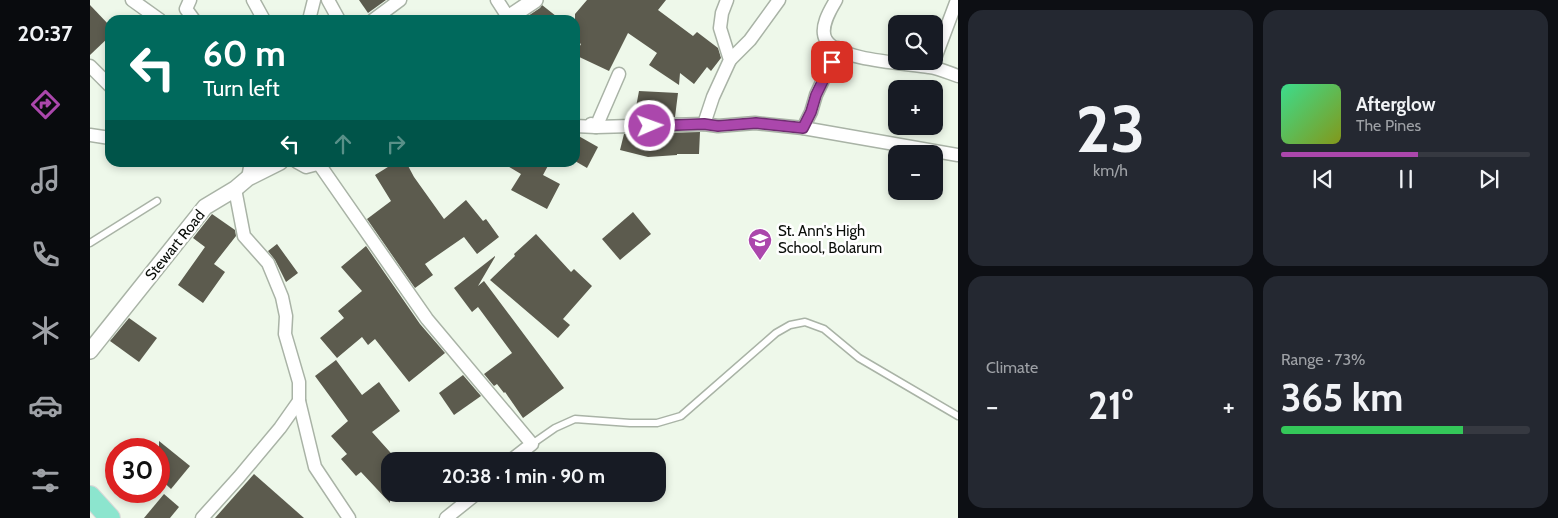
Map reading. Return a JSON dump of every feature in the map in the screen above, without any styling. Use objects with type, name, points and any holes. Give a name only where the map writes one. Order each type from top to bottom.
[{"type":"main road","points":[[90,496],[110,518]]},
{"type":"street","points":[[132,0],[153,15]]},
{"type":"street","points":[[190,0],[186,8],[191,15]]},
{"type":"street","points":[[253,0],[261,15]]},
{"type":"street","points":[[310,15],[314,0]]},
{"type":"street","points":[[328,0],[336,15]]},
{"type":"street","points":[[380,15],[400,0]]},
{"type":"street","points":[[497,0],[505,15]]},
{"type":"street","points":[[513,15],[535,0]]},
{"type":"street","points":[[727,0],[722,12],[720,28],[730,60]]},
{"type":"street","points":[[704,124],[713,97],[730,60],[750,40],[779,0]]},
{"type":"street","points":[[836,0],[829,12],[824,30],[827,40],[831,45],[868,59],[888,60]]},
{"type":"street","points":[[943,37],[957,0]]},
{"type":"street","points":[[803,128],[838,48]]},
{"type":"street","points":[[90,66],[105,81]]},
{"type":"street","points":[[943,68],[958,76]]},
{"type":"street","points":[[596,127],[619,74]]},
{"type":"street","points":[[580,120],[596,127]]},
{"type":"street","points":[[580,126],[704,124],[718,126],[756,123],[803,128],[958,155]]},
{"type":"street","points":[[90,135],[105,137]]},
{"type":"street","points":[[248,178],[250,167]]},
{"type":"street","name":"Stewart Road","points":[[90,350],[205,207],[235,189],[248,178],[270,167]]},
{"type":"street","points":[[325,167],[427,319],[532,444],[522,452]]},
{"type":"street","points":[[235,189],[244,236],[268,263],[282,297],[286,316],[285,334],[299,382],[299,401],[315,467],[349,518]]},
{"type":"street","points":[[202,518],[280,428],[299,401]]},
{"type":"street","points":[[446,518],[466,502]]},
{"type":"lane","points":[[90,243],[157,201]]},
{"type":"lane","points":[[532,444],[555,428],[575,419],[657,423],[680,416],[776,333],[790,324],[805,322],[824,329],[859,358],[958,416]]},
{"type":"building","points":[[359,0],[386,0],[368,13]]},
{"type":"building","points":[[587,0],[666,0],[658,10],[693,36],[697,32],[718,48],[721,58],[711,71],[707,67],[694,84],[680,73],[679,85],[649,65],[657,53],[628,33],[609,71],[580,57],[580,15],[575,14]]},
{"type":"building","points":[[90,5],[105,21],[105,41],[90,55]]},
{"type":"building","points":[[542,5],[555,15],[530,15]]},
{"type":"building","points":[[639,91],[678,93],[675,117],[634,118]]},
{"type":"building","points":[[700,132],[699,154],[648,157],[620,150],[624,134]]},
{"type":"building","points":[[580,137],[598,147],[587,168],[580,164]]},
{"type":"building","points":[[388,167],[409,167],[444,219],[466,200],[483,221],[486,219],[499,237],[477,254],[464,237],[425,264],[433,275],[415,288],[367,219],[391,201],[375,175]]},
{"type":"building","points":[[509,167],[547,167],[543,175],[560,184],[547,209],[511,190],[521,174]]},
{"type":"building","points":[[633,212],[651,234],[620,260],[602,239]]},
{"type":"building","points":[[212,214],[235,230],[236,236],[214,264],[225,272],[203,303],[178,285],[205,247],[193,238]]},
{"type":"building","points":[[536,234],[571,272],[574,269],[592,286],[563,319],[570,325],[558,338],[490,280]]},
{"type":"building","points":[[277,244],[298,273],[286,282],[275,260],[268,251]]},
{"type":"building","points":[[366,246],[420,324],[445,353],[409,382],[375,339],[368,345],[362,337],[337,358],[320,338],[344,318],[338,311],[362,291],[341,267]]},
{"type":"building","points":[[495,256],[478,286],[484,281],[564,388],[523,418],[505,392],[497,384],[494,386],[484,374],[512,353],[478,307],[472,312],[454,288]]},
{"type":"building","points":[[129,318],[157,338],[139,362],[110,341]]},
{"type":"building","points":[[336,360],[362,395],[379,382],[400,411],[372,432],[390,452],[381,452],[381,493],[361,472],[356,476],[341,459],[347,454],[331,436],[348,421],[315,376]]},
{"type":"building","points":[[463,375],[481,396],[454,415],[439,393]]},
{"type":"building","points":[[170,450],[190,466],[170,488]]},
{"type":"building","points":[[254,474],[304,518],[215,518]]},
{"type":"building","points":[[170,499],[179,507],[170,518],[144,518],[156,503],[170,503]]},
{"type":"place","name":"St. Ann's High School, Bolarum","points":[[760,261]]},
{"type":"route","points":[[650,126],[704,124],[718,126],[756,123],[803,128],[832,62]]}]
